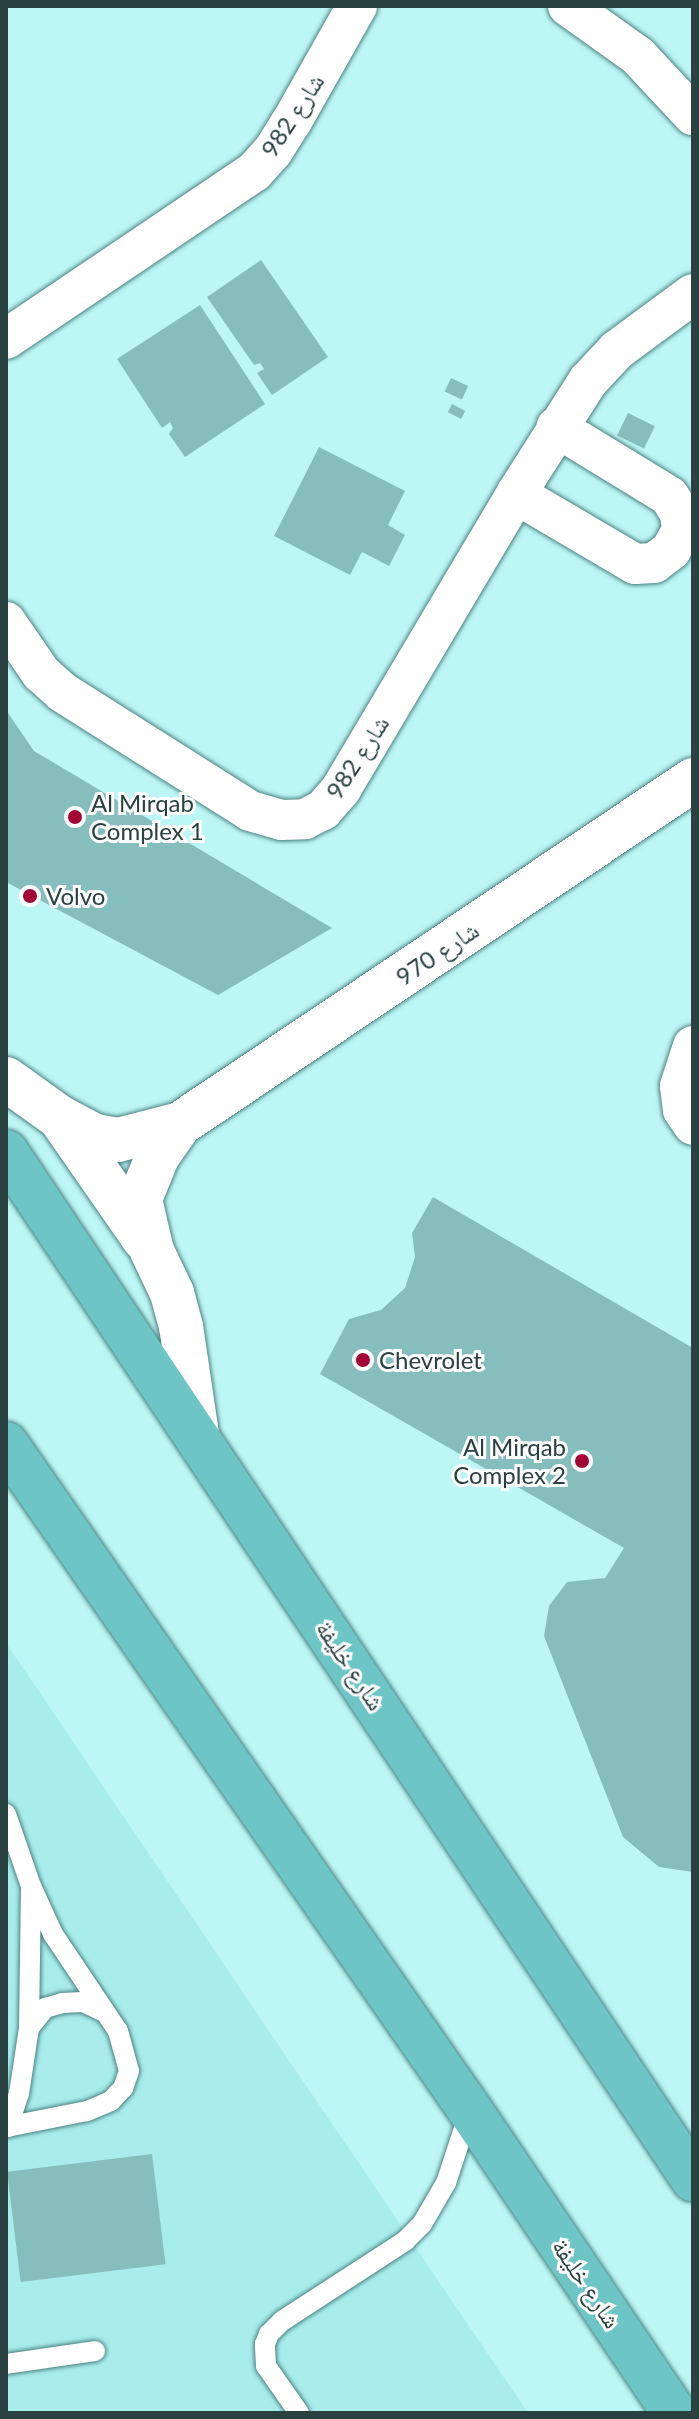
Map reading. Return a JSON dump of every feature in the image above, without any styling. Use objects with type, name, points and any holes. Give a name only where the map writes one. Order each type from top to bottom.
[{"type":"main road","name":"شارع خليفة","points":[[6,1152],[693,2179]]},
{"type":"main road","name":"شارع خليفة","points":[[6,1444],[470,2110],[674,2413]]},
{"type":"street","name":"شارع 982","points":[[6,339],[254,172],[292,121],[357,6]]},
{"type":"street","points":[[568,6],[688,93]]},
{"type":"street","name":"شارع 982","points":[[6,622],[41,673],[62,692],[250,811],[282,820],[305,819],[323,810],[341,789],[556,427],[600,364],[693,294]]},
{"type":"street","points":[[516,494],[635,564],[654,563],[671,550],[682,530],[680,513],[669,496],[556,427]]},
{"type":"street","name":"شارع 970","points":[[6,1079],[59,1117],[95,1136],[118,1140],[180,1124],[693,780]]},
{"type":"street","points":[[693,1046],[680,1086],[683,1110],[693,1125]]},
{"type":"street","points":[[59,1117],[152,1251]]},
{"type":"street","name":"شارع 970","points":[[180,1124],[158,1155],[140,1199],[152,1251],[172,1293],[181,1326],[197,1435]]},
{"type":"lane","points":[[6,1814],[31,1886],[53,1934],[118,2031],[129,2071],[123,2088],[111,2101],[87,2111],[7,2127]]},
{"type":"lane","points":[[7,2127],[19,2094],[29,2028],[31,1886]]},
{"type":"lane","points":[[29,2028],[45,2008],[62,2003],[83,2002],[102,2011]]},
{"type":"lane","points":[[299,2413],[266,2366],[265,2344],[269,2334],[282,2321],[405,2241],[422,2224],[446,2183],[470,2110]]},
{"type":"lane","points":[[6,2364],[95,2351]]},
{"type":"shaded area","points":[[6,1643],[404,2230],[528,2413],[6,2413]]},
{"type":"building","points":[[261,260],[328,357],[272,395],[257,373],[264,369],[260,363],[254,365],[207,297]]},
{"type":"building","points":[[200,305],[265,404],[185,457],[169,434],[173,428],[170,422],[162,428],[117,359]]},
{"type":"building","points":[[451,378],[468,386],[462,400],[445,392]]},
{"type":"building","points":[[452,404],[465,411],[461,419],[448,412]]},
{"type":"building","points":[[628,413],[655,426],[644,449],[617,435]]},
{"type":"building","points":[[319,447],[405,491],[388,525],[405,535],[389,566],[362,552],[350,575],[274,536]]},
{"type":"building","name":"Al Mirqab Complex 1","points":[[6,710],[34,751],[332,928],[218,995],[6,882]]},
{"type":"building","name":"Al Mirqab Complex 2","points":[[433,1197],[693,1348],[693,1872],[659,1867],[623,1837],[544,1636],[549,1606],[567,1582],[605,1578],[624,1548],[320,1374],[349,1319],[381,1310],[405,1288],[415,1257],[412,1233]]},
{"type":"building","points":[[152,2154],[166,2264],[21,2282],[7,2172]]},
{"type":"place","name":"Al Mirqab Complex 1","points":[[75,817]]},
{"type":"place","name":"Volvo","points":[[30,896]]},
{"type":"place","name":"Chevrolet","points":[[363,1360]]},
{"type":"place","name":"Al Mirqab Complex 2","points":[[582,1461]]}]
